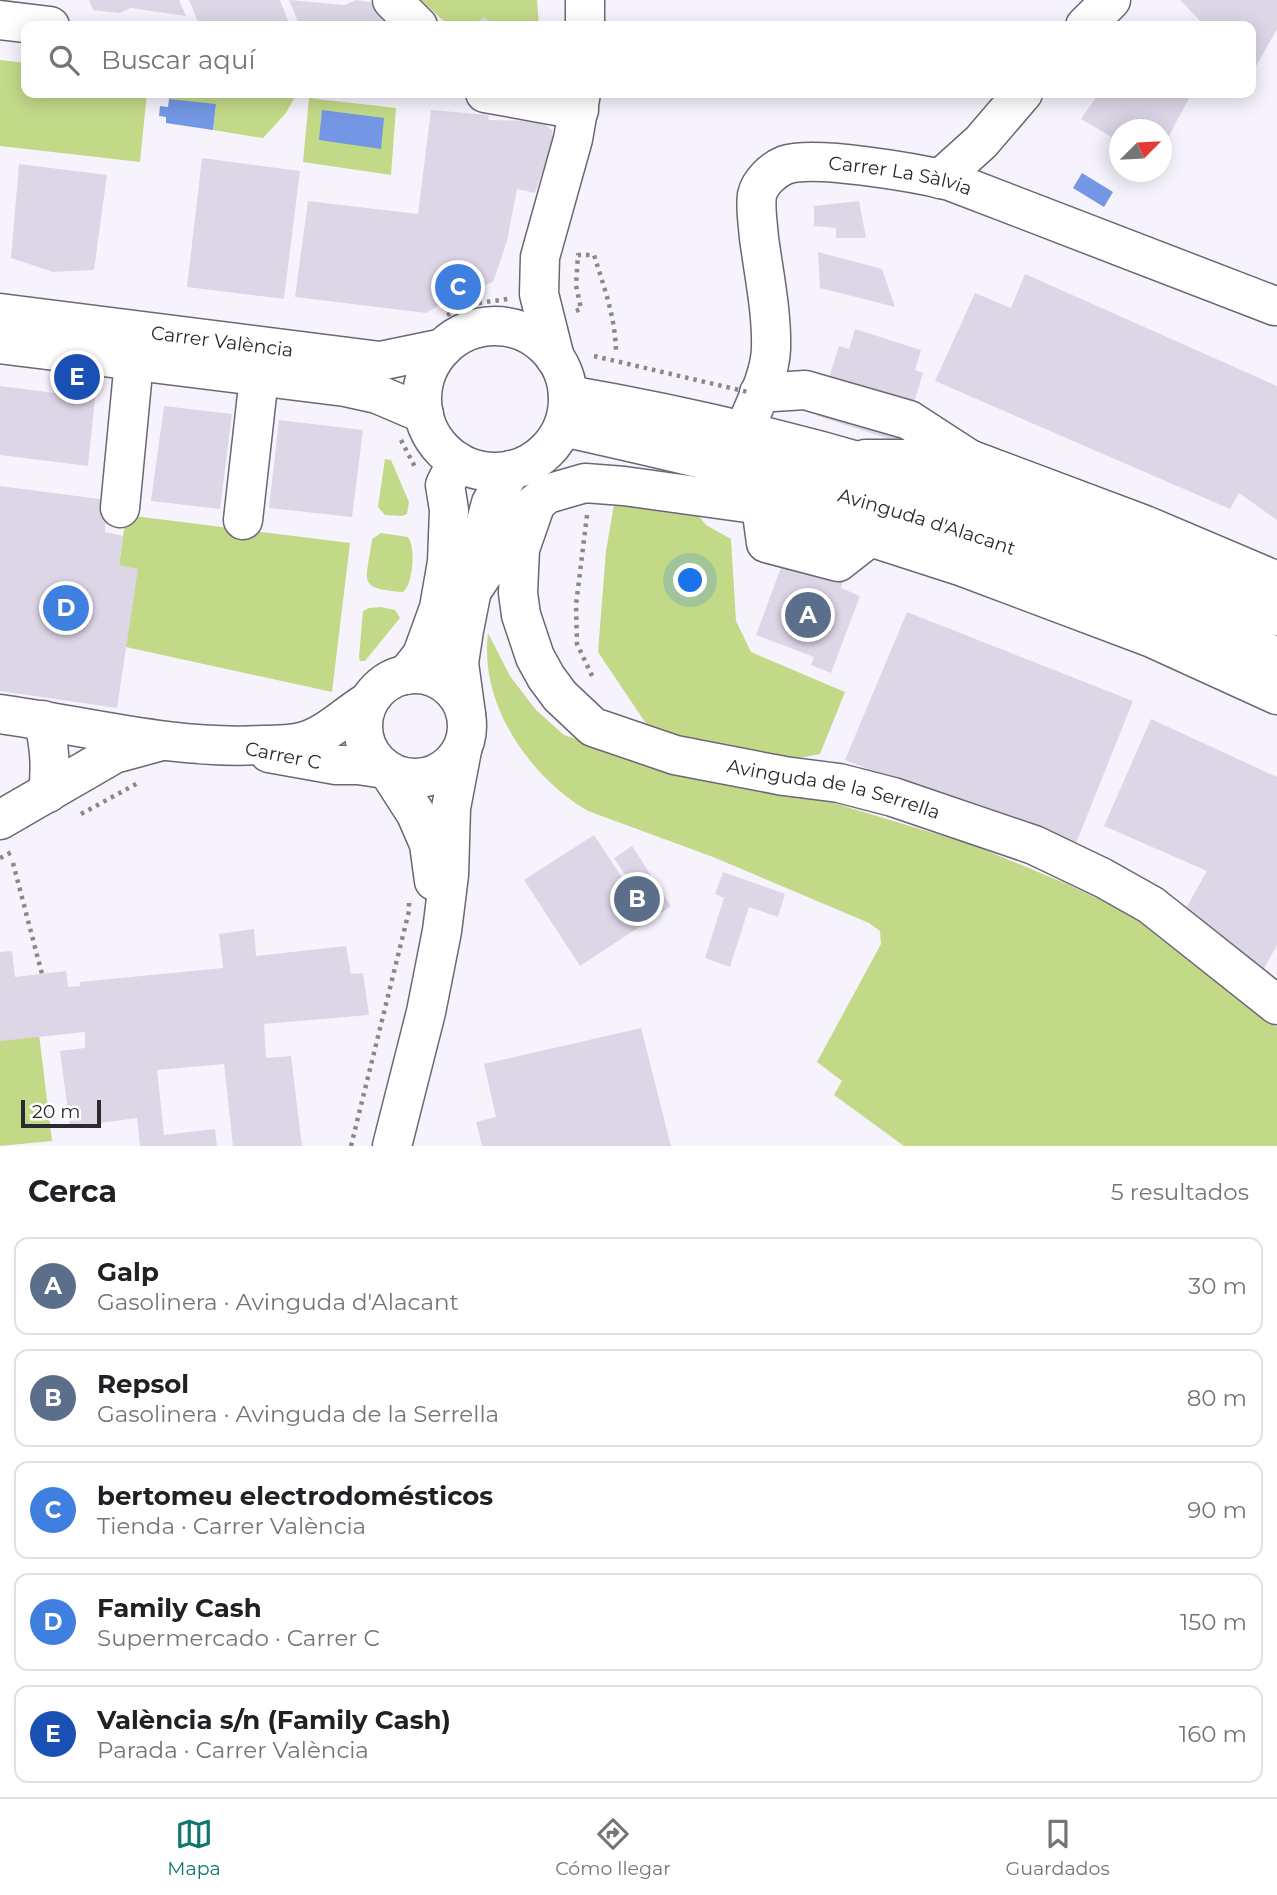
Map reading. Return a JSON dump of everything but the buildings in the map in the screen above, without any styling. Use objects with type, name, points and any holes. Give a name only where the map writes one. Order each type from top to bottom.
[{"type":"street","points":[[5,20],[47,0],[62,21]]},
{"type":"street","points":[[585,0],[585,21]]},
{"type":"street","points":[[1090,21],[1111,0]]},
{"type":"street","points":[[544,98],[580,101],[573,139],[540,257],[539,294],[555,358]]},
{"type":"street","points":[[940,179],[981,142],[1019,98]]},
{"type":"street","name":"Carrer La Sàlvia","points":[[744,430],[754,393],[771,353],[771,323],[757,194],[774,171],[799,162],[921,174],[940,179],[1275,306]]},
{"type":"street","name":"Carrer València","points":[[0,313],[380,361],[441,333]]},
{"type":"street","points":[[496,326],[516,329],[533,337],[555,358],[563,371],[565,411],[554,442],[529,464],[493,472],[474,469],[457,461],[433,438],[411,425],[441,333],[459,336],[496,326]]},
{"type":"street","name":"Carrer València","points":[[0,344],[377,394],[411,425]]},
{"type":"street","points":[[120,508],[134,360]]},
{"type":"street","points":[[243,520],[259,377]]},
{"type":"street","points":[[754,393],[804,390],[909,420],[969,459],[1145,525],[1277,581]]},
{"type":"street","name":"Avinguda d'Alacant","points":[[565,411],[632,406],[744,430],[849,458],[959,491],[1098,540],[1277,616]]},
{"type":"street","name":"Avinguda d'Alacant","points":[[565,411],[679,453],[817,488],[983,538],[1119,587],[1207,623],[1277,657]]},
{"type":"street","points":[[679,453],[754,504]]},
{"type":"street","points":[[849,458],[969,459]]},
{"type":"street","points":[[406,675],[422,654],[439,608],[447,562],[449,510],[445,485],[457,461]]},
{"type":"street","points":[[392,1146],[426,1012],[442,931],[449,875],[451,808],[464,733],[459,663],[471,593],[491,503],[511,470]]},
{"type":"street","points":[[471,593],[524,513],[547,494],[585,483],[624,486],[792,512],[963,567],[1152,638],[1277,695]]},
{"type":"street","name":"Avinguda de la Serrella","points":[[536,503],[520,548],[517,570],[517,593],[523,625],[546,677],[567,704],[593,727],[675,755],[784,776],[839,783],[893,797],[1034,845],[1103,877],[1151,905],[1277,1005]]},
{"type":"street","points":[[387,771],[405,778],[422,778],[438,774],[452,764],[464,733],[461,701],[451,688],[438,679],[422,674],[406,675],[377,689],[364,716],[364,738],[374,759],[404,792],[429,844],[442,931]]},
{"type":"street","name":"Carrer C","points":[[231,747],[306,740],[333,727],[347,713],[369,701]]},
{"type":"street","name":"Carrer C","points":[[0,714],[167,741],[231,747],[387,771]]},
{"type":"street","points":[[43,720],[60,806]]},
{"type":"street","name":"Carrer C","points":[[6,836],[60,806],[114,754],[167,741]]},
{"type":"path","points":[[573,312],[581,309],[576,285],[578,255],[594,255],[610,309],[616,337],[616,354]]},
{"type":"path","points":[[441,333],[471,304],[517,296]]},
{"type":"path","points":[[594,356],[754,393]]},
{"type":"path","points":[[411,425],[419,477]]},
{"type":"path","points":[[587,514],[576,605],[577,644],[598,687]]},
{"type":"path","points":[[60,806],[145,779]]},
{"type":"path","points":[[0,858],[6,836]]},
{"type":"path","points":[[13,863],[42,974]]},
{"type":"path","points":[[351,1146],[409,911],[409,897]]},
{"type":"green space","points":[[421,0],[537,0],[539,21],[488,21],[484,17],[480,21],[444,21]]},
{"type":"green space","points":[[0,60],[21,62],[21,98],[146,98],[140,162],[0,146]]},
{"type":"green space","points":[[294,98],[286,113],[263,138],[213,130],[216,105],[169,99]]},
{"type":"green space","points":[[309,98],[396,108],[391,175],[303,162]]},
{"type":"green space","points":[[385,459],[391,460],[409,502],[407,514],[402,516],[385,515],[378,507]]},
{"type":"green space","points":[[616,493],[687,501],[706,525],[731,539],[736,621],[751,652],[845,692],[820,754],[779,762],[662,739],[645,722],[598,652],[606,551]]},
{"type":"green space","points":[[126,515],[350,543],[332,692],[126,647],[119,565]]},
{"type":"green space","points":[[381,533],[408,537],[410,542],[413,557],[411,574],[403,592],[377,588],[368,580],[372,539]]},
{"type":"green space","points":[[381,607],[395,610],[400,618],[365,661],[360,661],[363,611]]},
{"type":"green space","points":[[488,633],[510,676],[536,710],[564,735],[683,774],[794,791],[973,845],[1067,884],[1149,923],[1277,1027],[1277,1146],[904,1146],[834,1095],[842,1081],[817,1062],[881,944],[880,931],[869,923],[713,857],[588,811],[566,796],[528,758],[500,711],[491,685],[487,659]]},
{"type":"green space","points":[[39,1034],[52,1141],[0,1146],[0,1039]]},
{"type":"water","points":[[169,99],[216,104],[213,130],[166,123],[166,117],[159,116],[160,106],[168,107]]},
{"type":"water","points":[[322,110],[384,118],[381,149],[319,140]]},
{"type":"water","points":[[1082,173],[1113,192],[1104,207],[1073,188]]},
{"type":"place","name":"bertomeu electrodomésticos","points":[[458,287]]},
{"type":"place","name":"València s/n (Family Cash)","points":[[77,377]]},
{"type":"place","name":"Family Cash","points":[[66,608]]},
{"type":"place","name":"Galp","points":[[808,615]]},
{"type":"place","name":"Repsol","points":[[637,899]]}]
